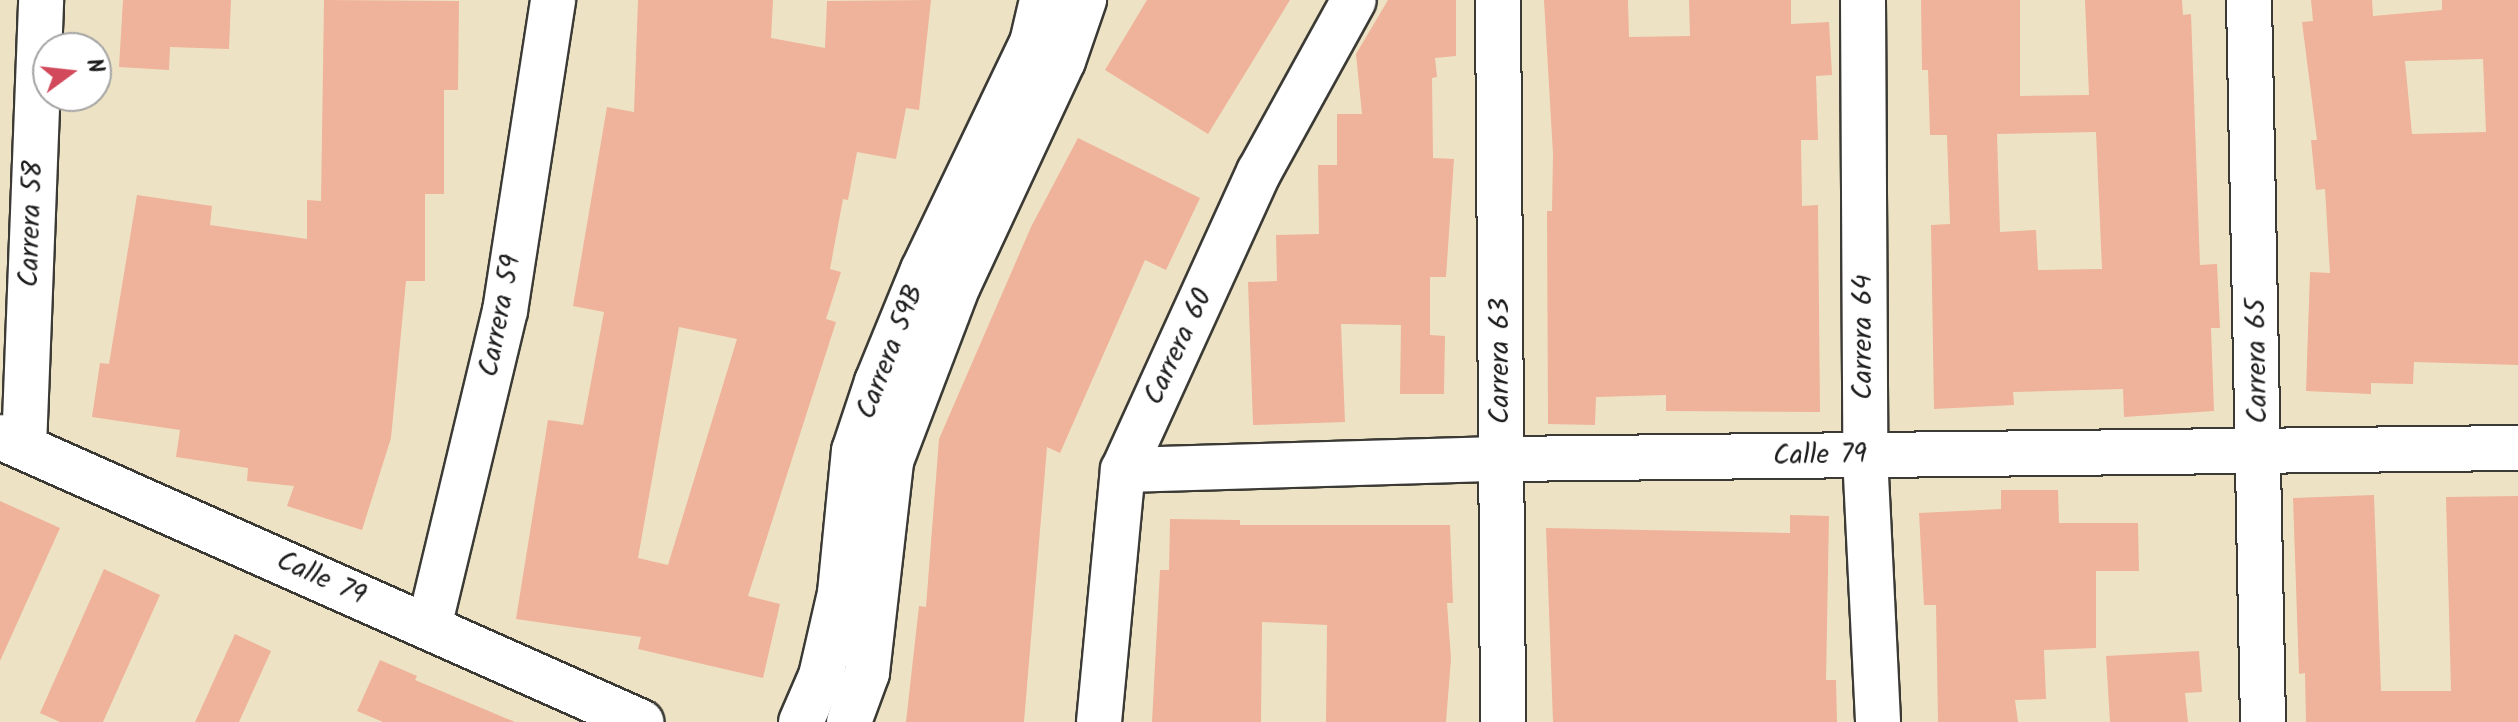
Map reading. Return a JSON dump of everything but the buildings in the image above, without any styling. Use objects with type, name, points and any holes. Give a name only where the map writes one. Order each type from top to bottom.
[{"type":"street","name":"Carrera 58","points":[[12,442],[41,0]]},
{"type":"street","name":"Carrera 59","points":[[429,627],[505,311],[553,0]]},
{"type":"street","name":"Carrera 59B","points":[[849,722],[867,673],[891,461],[940,278],[1032,43],[1042,0]]},
{"type":"street","name":"Carrera 59B","points":[[801,722],[821,676],[840,593],[854,451],[940,278],[1063,61],[1084,0]]},
{"type":"street","name":"Carrera 60","points":[[1099,722],[1123,470],[1259,172],[1354,0]]},
{"type":"street","name":"Carrera 63","points":[[1498,0],[1503,722]]},
{"type":"street","name":"Carrera 64","points":[[1863,0],[1865,455],[1878,722]]},
{"type":"street","name":"Carrera 65","points":[[2249,0],[2263,722]]},
{"type":"street","name":"Calle 79","points":[[12,442],[641,722]]},
{"type":"street","name":"Calle 79","points":[[1123,470],[1501,459],[2518,448]]}]
